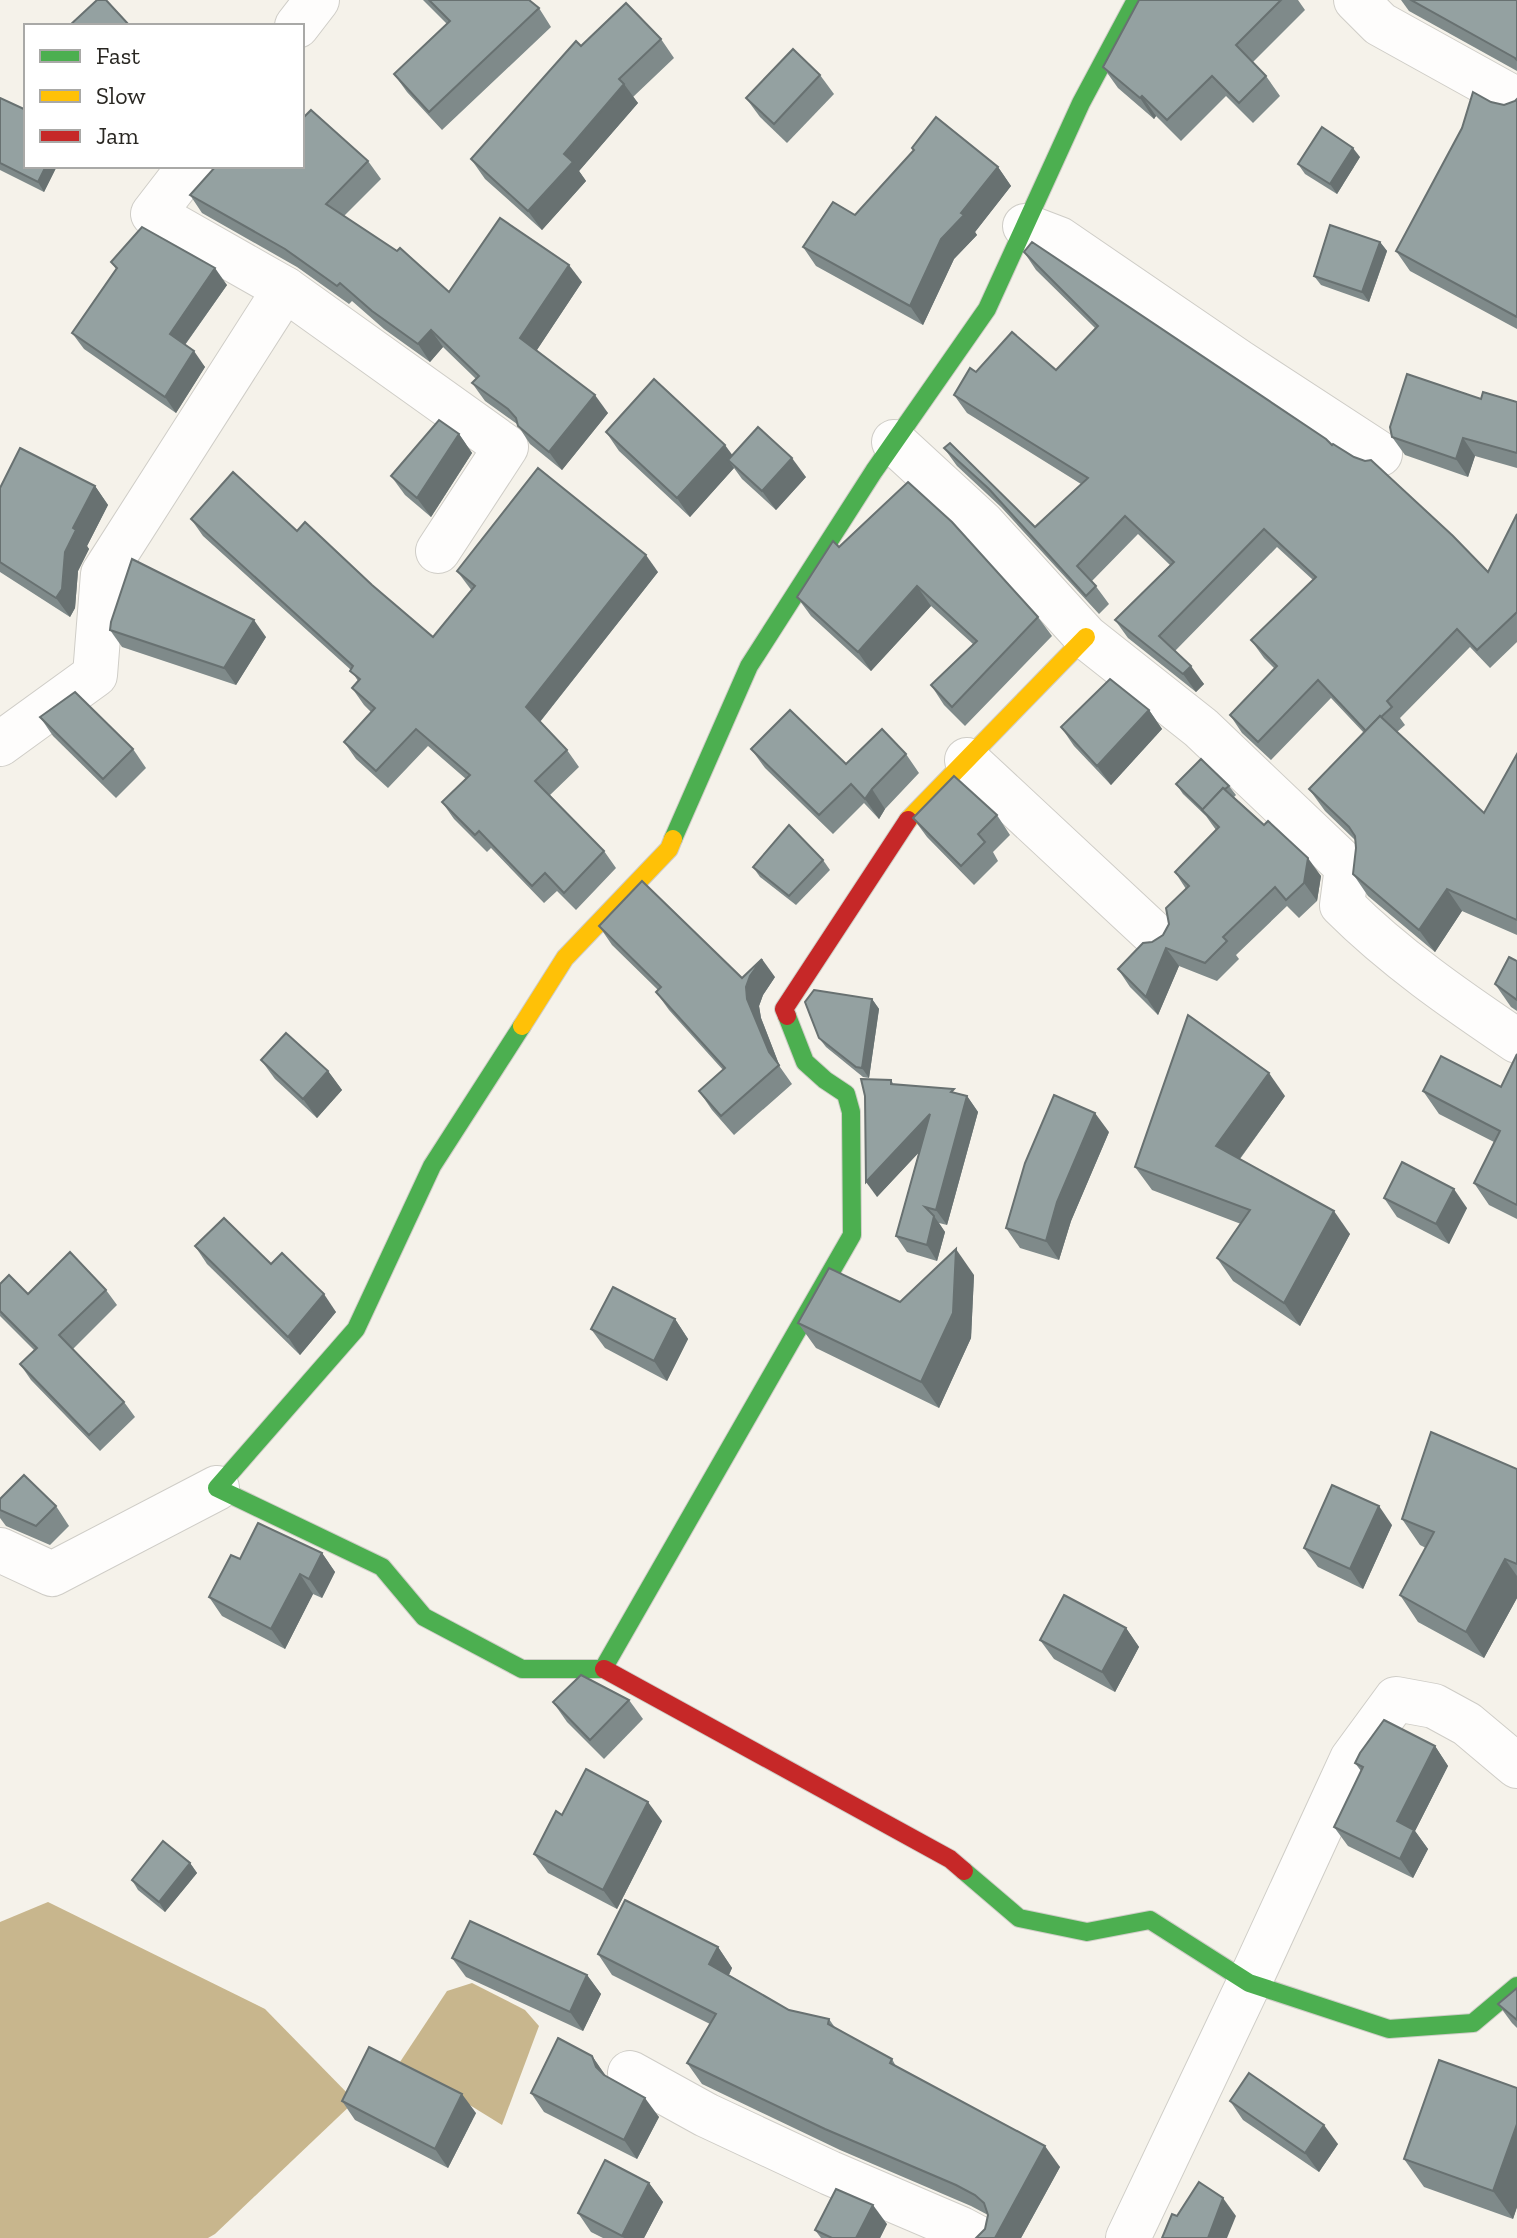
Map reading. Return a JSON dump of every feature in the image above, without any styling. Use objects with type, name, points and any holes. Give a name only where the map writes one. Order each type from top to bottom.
[{"type":"street","points":[[299,24],[317,0]]},
{"type":"street","points":[[0,1550],[52,1574],[217,1488],[356,1329],[432,1166],[565,958],[669,849],[749,666],[894,442],[987,309],[1081,103],[1136,0]]},
{"type":"street","points":[[1356,0],[1380,24],[1517,100]]},
{"type":"street","points":[[188,168],[153,214],[285,289],[506,447],[438,551]]},
{"type":"street","points":[[1025,226],[1059,239],[1380,454]]},
{"type":"street","points":[[0,744],[95,675],[103,574],[285,289]]},
{"type":"street","points":[[894,442],[983,524],[1086,637],[1201,728],[1347,867],[1342,905],[1367,931],[1465,1006],[1517,1041]]},
{"type":"street","points":[[603,1669],[852,1235],[851,1112],[846,1094],[805,1062],[784,1009],[903,826],[1086,637]]},
{"type":"street","points":[[967,760],[1157,937]]},
{"type":"street","points":[[217,1488],[382,1567],[424,1617],[522,1669],[603,1669],[950,1859],[1019,1918],[1087,1932],[1150,1920],[1249,1983],[1389,2029],[1473,2023],[1517,1986]]},
{"type":"street","points":[[1128,2238],[1352,1759],[1396,1699],[1434,1706],[1467,1724],[1517,1766]]},
{"type":"street","points":[[630,2073],[706,2115],[978,2238]]},
{"type":"shaded area","points":[[48,1902],[265,2009],[355,2101],[208,2238],[0,2238],[0,1922]]},
{"type":"shaded area","points":[[472,1983],[525,2010],[539,2026],[502,2125],[400,2062],[447,1991]]},
{"type":"building","points":[[97,0],[106,0],[128,24],[71,24]]},
{"type":"building","points":[[429,0],[529,0],[539,8],[429,112],[394,74],[450,21]]},
{"type":"building","points":[[1139,0],[1281,0],[1236,45],[1266,76],[1239,103],[1212,76],[1167,120],[1142,96],[1140,98],[1103,67]]},
{"type":"building","points":[[1411,0],[1517,0],[1517,60],[1515,58]]},
{"type":"building","points":[[626,3],[661,39],[619,79],[624,84],[564,154],[573,162],[528,211],[471,159],[576,41],[581,46]]},
{"type":"building","points":[[793,49],[820,75],[774,124],[746,98]]},
{"type":"building","points":[[1473,92],[1504,105],[1517,99],[1517,317],[1396,251],[1462,128]]},
{"type":"building","points":[[0,98],[24,109],[24,168],[45,168],[38,182],[0,163]]},
{"type":"building","points":[[311,110],[368,161],[326,204],[397,251],[400,248],[449,292],[500,218],[569,265],[520,338],[595,395],[549,452],[518,426],[508,409],[472,383],[479,376],[431,330],[418,344],[340,283],[337,286],[285,249],[190,195],[214,168],[304,168],[304,117]]},
{"type":"building","points":[[936,117],[998,167],[961,213],[964,215],[941,239],[910,306],[803,247],[833,202],[855,215],[914,150],[912,148]]},
{"type":"building","points":[[1322,127],[1353,148],[1330,184],[1298,164]]},
{"type":"building","points":[[1330,225],[1380,242],[1362,292],[1314,276]]},
{"type":"building","points":[[142,227],[215,268],[170,334],[194,351],[165,397],[72,333],[117,268],[111,262]]},
{"type":"building","points":[[1032,242],[1332,445],[1354,457],[1371,460],[1488,572],[1517,514],[1517,612],[1477,650],[1457,629],[1387,701],[1392,707],[1366,731],[1318,680],[1258,742],[1230,715],[1277,666],[1251,640],[1316,577],[1264,529],[1159,636],[1191,666],[1183,674],[1115,620],[1174,562],[1125,516],[1077,566],[1096,586],[1086,596],[989,489],[944,448],[950,443],[1035,527],[1088,478],[954,395],[970,368],[976,372],[1012,332],[1056,370],[1098,326],[1024,252]]},
{"type":"building","points":[[1407,374],[1481,399],[1483,392],[1517,402],[1517,453],[1463,438],[1456,459],[1392,437],[1390,427]]},
{"type":"building","points":[[654,379],[725,445],[677,498],[606,432]]},
{"type":"building","points":[[439,420],[459,434],[417,498],[391,476]]},
{"type":"building","points":[[758,427],[792,458],[762,491],[728,460]]},
{"type":"building","points":[[20,448],[95,486],[73,528],[76,530],[65,552],[62,589],[56,598],[0,562],[0,488]]},
{"type":"building","points":[[538,468],[646,555],[526,707],[567,750],[535,781],[604,851],[564,893],[545,873],[532,886],[479,831],[475,835],[442,802],[470,775],[416,729],[376,771],[344,742],[375,708],[352,688],[360,679],[350,671],[353,666],[191,519],[233,472],[297,531],[305,522],[433,637],[475,586],[457,571]]},
{"type":"building","points":[[908,482],[952,522],[1038,617],[952,707],[931,685],[977,641],[917,586],[858,652],[797,597],[833,541],[839,547]]},
{"type":"building","points":[[132,559],[254,620],[224,668],[110,630]]},
{"type":"building","points":[[1110,679],[1149,710],[1097,766],[1061,727]]},
{"type":"building","points":[[75,692],[133,749],[103,779],[40,717]]},
{"type":"building","points":[[790,710],[846,764],[882,729],[906,754],[865,799],[851,784],[819,815],[751,749]]},
{"type":"building","points":[[1380,716],[1484,813],[1517,754],[1517,920],[1447,889],[1419,930],[1353,874],[1355,836],[1309,789]]},
{"type":"building","points":[[1201,759],[1229,786],[1223,788],[1203,810],[1176,784]]},
{"type":"building","points":[[954,776],[997,815],[978,834],[985,842],[961,866],[913,818]]},
{"type":"building","points":[[1223,788],[1264,825],[1268,821],[1308,858],[1304,883],[1286,900],[1275,887],[1223,937],[1227,941],[1205,963],[1166,948],[1146,997],[1118,969],[1143,943],[1152,942],[1163,935],[1169,924],[1166,908],[1189,886],[1175,872],[1219,827],[1202,810]]},
{"type":"building","points":[[789,825],[823,860],[789,896],[753,867]]},
{"type":"building","points":[[642,881],[742,978],[762,959],[750,976],[746,987],[747,999],[769,1052],[779,1065],[721,1116],[699,1091],[725,1068],[656,992],[661,987],[599,926]]},
{"type":"building","points":[[1509,957],[1517,961],[1517,1000],[1495,984]]},
{"type":"building","points":[[814,990],[872,999],[862,1068],[856,1067],[819,1038],[805,1002]]},
{"type":"building","points":[[1188,1015],[1269,1073],[1216,1146],[1334,1211],[1284,1303],[1217,1258],[1250,1210],[1135,1167]]},
{"type":"building","points":[[286,1033],[328,1071],[303,1099],[261,1060]]},
{"type":"building","points":[[1517,1054],[1517,1205],[1474,1183],[1500,1131],[1423,1091],[1441,1056],[1501,1087]]},
{"type":"building","points":[[861,1079],[954,1089],[951,1092],[967,1096],[936,1210],[925,1207],[934,1216],[927,1245],[896,1236],[930,1114],[866,1182],[865,1096]]},
{"type":"building","points":[[1054,1095],[1095,1113],[1057,1202],[1046,1241],[1006,1228],[1025,1163]]},
{"type":"building","points":[[1402,1162],[1454,1189],[1436,1224],[1384,1198]]},
{"type":"building","points":[[224,1218],[271,1264],[282,1253],[324,1294],[288,1337],[195,1246]]},
{"type":"building","points":[[956,1249],[953,1313],[921,1382],[798,1323],[829,1268],[900,1302]]},
{"type":"building","points":[[70,1252],[106,1290],[59,1335],[124,1402],[89,1435],[20,1364],[37,1348],[0,1311],[0,1284],[9,1275],[28,1294]]},
{"type":"building","points":[[613,1287],[675,1319],[654,1361],[591,1329]]},
{"type":"building","points":[[1431,1432],[1517,1469],[1517,1564],[1505,1559],[1466,1632],[1400,1595],[1434,1532],[1402,1519]]},
{"type":"building","points":[[24,1475],[56,1506],[36,1526],[0,1510],[0,1499]]},
{"type":"building","points":[[1332,1485],[1379,1506],[1350,1569],[1304,1548]]},
{"type":"building","points":[[258,1523],[322,1553],[309,1579],[300,1574],[271,1629],[209,1597],[231,1555],[240,1559]]},
{"type":"building","points":[[1064,1595],[1126,1628],[1102,1672],[1040,1640]]},
{"type":"building","points":[[581,1675],[629,1700],[590,1740],[553,1702]]},
{"type":"building","points":[[1384,1720],[1435,1746],[1397,1821],[1414,1830],[1400,1859],[1334,1827],[1363,1767],[1355,1763]]},
{"type":"building","points":[[586,1769],[648,1802],[603,1890],[534,1854],[556,1811],[562,1815]]},
{"type":"building","points":[[163,1841],[190,1863],[159,1902],[132,1880]]},
{"type":"building","points":[[625,1900],[718,1947],[709,1964],[789,2010],[829,2019],[828,2024],[892,2059],[890,2063],[1045,2146],[995,2238],[976,2238],[985,2229],[988,2215],[984,2203],[975,2195],[825,2129],[687,2063],[716,2014],[598,1954]]},
{"type":"building","points":[[470,1921],[587,1975],[570,2012],[452,1958]]},
{"type":"building","points":[[1517,1988],[1517,2020],[1498,2004]]},
{"type":"building","points":[[558,2038],[592,2056],[596,2067],[604,2075],[645,2098],[624,2140],[531,2093]]},
{"type":"building","points":[[369,2047],[462,2094],[435,2149],[342,2101]]},
{"type":"building","points":[[1439,2060],[1517,2088],[1517,2124],[1493,2191],[1404,2159]]},
{"type":"building","points":[[1249,2073],[1324,2125],[1305,2153],[1230,2101]]},
{"type":"building","points":[[605,2160],[649,2183],[622,2236],[578,2213]]},
{"type":"building","points":[[1199,2182],[1223,2198],[1208,2238],[1162,2238],[1172,2214],[1177,2216]]},
{"type":"building","points":[[836,2189],[873,2205],[856,2238],[832,2238],[815,2230]]},
{"type":"traffic: fast","points":[[673,839],[749,666],[874,471],[987,309],[1081,103],[1136,0]]},
{"type":"traffic: fast","points":[[603,1669],[852,1235],[851,1112],[846,1094],[805,1062],[787,1016]]},
{"type":"traffic: fast","points":[[522,1026],[432,1166],[356,1329],[217,1488],[382,1567],[424,1617],[522,1669],[604,1669]]},
{"type":"traffic: fast","points":[[964,1871],[1019,1918],[1087,1932],[1150,1920],[1249,1983],[1389,2029],[1473,2023],[1517,1986]]},
{"type":"traffic: slow","points":[[908,820],[1086,637]]},
{"type":"traffic: slow","points":[[522,1026],[565,958],[669,849],[673,839]]},
{"type":"traffic: jam","points":[[787,1016],[784,1009],[908,820]]},
{"type":"traffic: jam","points":[[604,1669],[950,1859],[964,1871]]}]
